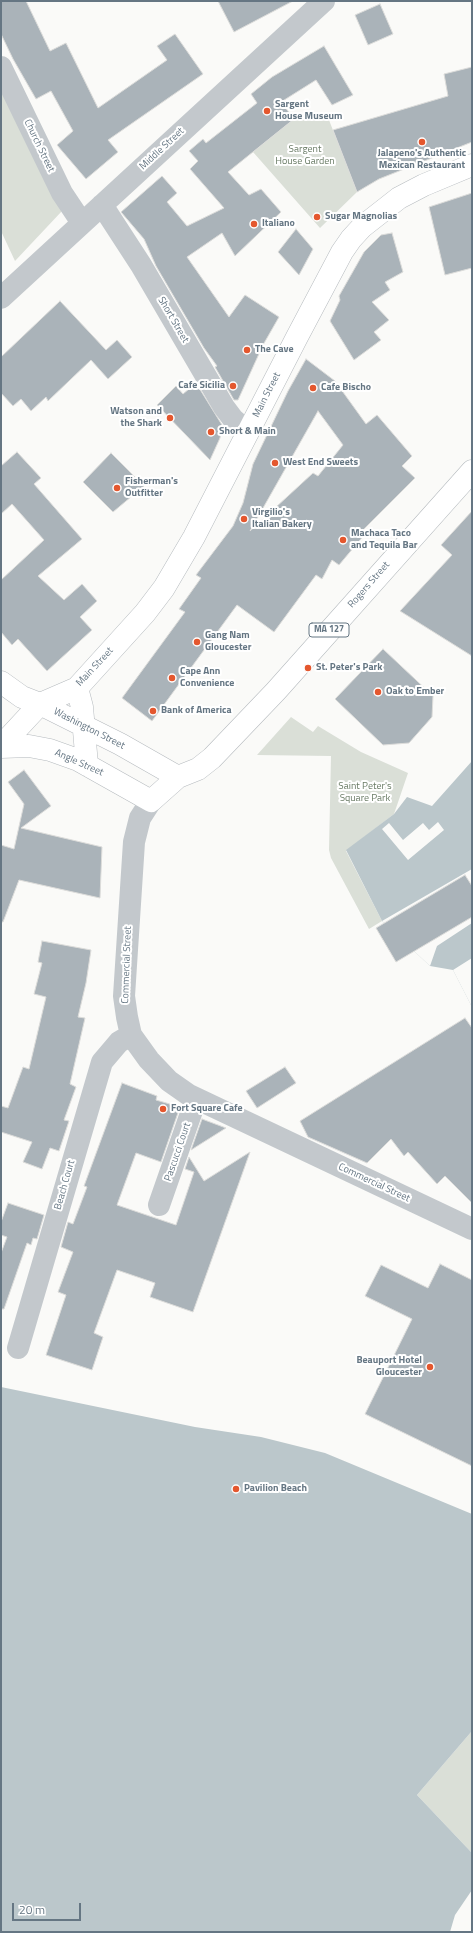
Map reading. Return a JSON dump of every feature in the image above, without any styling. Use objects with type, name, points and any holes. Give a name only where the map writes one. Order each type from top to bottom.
[{"type":"main road","name":"Main Street","points":[[40,704],[77,688],[145,613],[164,588],[194,537],[297,336],[342,252],[351,239],[362,226],[399,198],[442,177],[472,165]]},
{"type":"main road","name":"Rogers Street","points":[[178,777],[198,769],[212,758],[276,691],[472,471]]},
{"type":"main road","name":"Washington Street","points":[[1,682],[22,697],[40,704],[120,744],[178,777]]},
{"type":"main road","points":[[77,688],[82,707],[87,765]]},
{"type":"main road","points":[[1,746],[40,704]]},
{"type":"main road","name":"Angle Street","points":[[1,746],[29,746],[50,750],[87,765],[151,801]]},
{"type":"main road","name":"Commercial Street","points":[[151,801],[178,777]]},
{"type":"street","name":"Middle Street","points":[[1,298],[324,1]]},
{"type":"street","name":"Church Street","points":[[1,67],[62,193],[82,223]]},
{"type":"street","name":"Short Street","points":[[102,205],[141,265],[224,407],[233,419],[248,432]]},
{"type":"street","name":"Commercial Street","points":[[151,801],[140,818],[134,842],[131,864],[124,996],[126,1017],[132,1035],[149,1060],[169,1081],[196,1099],[472,1229]]},
{"type":"street","name":"Beach Court","points":[[18,1348],[95,1080],[102,1062],[112,1048],[132,1035]]},
{"type":"street","name":"Pascucci Court","points":[[159,1205],[196,1099]]},
{"type":"green space","points":[[1,89],[62,211],[15,261],[1,231]]},
{"type":"green space","name":"Sargent House Garden","points":[[294,119],[329,120],[357,192],[320,228],[253,152]]},
{"type":"green space","name":"Saint Peter's Square Park","points":[[291,717],[313,732],[318,726],[361,752],[408,773],[394,814],[346,851],[382,921],[369,929],[331,858],[329,850],[331,756],[257,755]]},
{"type":"green space","points":[[472,1731],[472,1853],[417,1795]]},
{"type":"shaded area","points":[[472,761],[472,1007],[453,970],[430,966],[382,921],[346,850],[394,814],[407,797],[432,806]]},
{"type":"shaded area","points":[[1,1387],[195,1427],[261,1437],[325,1453],[472,1514],[472,1731],[417,1795],[472,1853],[472,1932],[1,1932]]},
{"type":"pier","points":[[438,822],[444,830],[408,860],[382,829],[389,823],[403,840],[423,823],[429,830]]},
{"type":"pier","points":[[472,869],[472,923],[437,946],[430,966],[382,921]]},
{"type":"pier","points":[[472,958],[472,1007],[453,970]]},
{"type":"pier","points":[[472,1890],[472,1932],[450,1932],[455,1915]]},
{"type":"building","points":[[1,1],[26,1],[50,51],[66,43],[98,108],[167,60],[157,46],[175,34],[203,74],[108,140],[118,152],[86,179],[57,145],[73,131],[51,91],[36,99],[13,59],[1,34]]},
{"type":"building","points":[[218,1],[293,1],[234,32]]},
{"type":"building","points":[[380,4],[393,34],[368,45],[355,15]]},
{"type":"building","points":[[324,46],[353,95],[332,105],[316,80],[281,102],[294,119],[228,172],[249,195],[261,189],[281,212],[235,256],[222,233],[187,257],[229,317],[245,295],[279,317],[263,345],[238,400],[234,400],[215,367],[217,366],[204,348],[156,266],[144,239],[121,212],[162,176],[177,193],[167,202],[187,226],[224,208],[190,169],[198,161],[189,151],[203,139],[206,143],[257,103],[251,94],[272,77]]},
{"type":"building","points":[[472,67],[472,142],[379,179],[357,192],[333,130],[448,96],[444,74]]},
{"type":"building","points":[[472,193],[472,268],[445,275],[429,207]]},
{"type":"building","points":[[296,229],[313,249],[299,275],[278,252]]},
{"type":"building","points":[[392,233],[403,272],[385,282],[390,290],[372,302],[389,320],[374,332],[381,340],[354,360],[330,321],[340,300],[339,296],[364,252],[381,235]]},
{"type":"building","points":[[60,301],[106,350],[117,340],[132,357],[108,379],[91,360],[48,401],[46,397],[31,411],[21,399],[13,406],[1,393],[1,357]]},
{"type":"building","points":[[306,359],[335,381],[366,424],[377,415],[412,456],[402,466],[415,478],[362,531],[365,534],[339,565],[332,560],[322,579],[316,575],[274,632],[237,605],[152,721],[122,698],[185,612],[179,609],[201,578],[196,575],[233,526],[243,503],[253,464],[288,391]],"holes":[[[318,411],[343,445],[318,476],[313,473],[250,531]]]},
{"type":"building","points":[[196,383],[222,425],[220,438],[210,460],[157,405],[176,386],[183,394]]},
{"type":"building","points":[[17,452],[41,478],[34,484],[82,539],[38,576],[64,600],[82,584],[97,601],[80,617],[92,630],[47,671],[18,639],[12,645],[1,632],[1,580],[44,540],[12,504],[1,514],[1,466]]},
{"type":"building","name":"Fisherman's Outfitter","points":[[111,453],[144,486],[113,512],[83,482]]},
{"type":"building","points":[[472,511],[472,656],[400,611],[452,555],[441,545]]},
{"type":"building","points":[[383,649],[433,696],[432,717],[409,743],[383,745],[335,699]]},
{"type":"building","points":[[24,770],[51,806],[21,828],[102,847],[100,898],[19,880],[3,922],[1,922],[1,845],[14,849],[24,804],[8,782]]},
{"type":"building","points":[[465,875],[472,886],[472,917],[396,962],[376,928]]},
{"type":"building","points":[[42,941],[91,950],[86,983],[78,1017],[85,1018],[70,1084],[76,1087],[64,1120],[69,1121],[59,1151],[50,1148],[42,1169],[23,1162],[32,1142],[1,1132],[1,1106],[8,1108],[23,1067],[29,1069],[46,997],[34,994],[42,963],[38,962]]},
{"type":"building","points":[[465,1018],[472,1028],[472,1203],[445,1176],[437,1184],[408,1152],[404,1156],[391,1139],[367,1163],[308,1137],[300,1121]]},
{"type":"building","points":[[285,1067],[296,1083],[257,1108],[246,1091]]},
{"type":"building","points":[[122,1083],[157,1096],[156,1100],[180,1107],[161,1162],[136,1153],[117,1205],[176,1225],[194,1172],[185,1169],[189,1157],[204,1181],[250,1152],[193,1312],[150,1297],[155,1283],[117,1270],[94,1333],[103,1337],[92,1370],[46,1355],[66,1295],[58,1292],[73,1252],[61,1247],[68,1222],[73,1224],[87,1187],[84,1186]]},
{"type":"building","points":[[202,1119],[226,1128],[191,1150]]},
{"type":"building","points":[[8,1203],[44,1215],[37,1239],[33,1238],[31,1245],[27,1243],[4,1309],[1,1309],[1,1253],[7,1237],[1,1235],[1,1222]]},
{"type":"building","name":"Beauport Hotel Gloucester","points":[[440,1264],[472,1280],[472,1466],[365,1414],[412,1319],[365,1296],[381,1265],[428,1288]]},
{"type":"place","name":"Sargent House Museum","points":[[267,111]]},
{"type":"place","name":"Jalapeno's Authentic Mexican Restaurant","points":[[422,142]]},
{"type":"place","name":"Sugar Magnolias","points":[[317,217]]},
{"type":"place","name":"Italiano","points":[[254,224]]},
{"type":"place","name":"The Cave","points":[[247,350]]},
{"type":"place","name":"Cafe Sicilia","points":[[233,386]]},
{"type":"place","name":"Cafe Bischo","points":[[313,388]]},
{"type":"place","name":"Watson and the Shark","points":[[170,418]]},
{"type":"place","name":"Short & Main","points":[[211,432]]},
{"type":"place","name":"West End Sweets","points":[[275,463]]},
{"type":"place","name":"Fisherman's Outfitter","points":[[117,488]]},
{"type":"place","name":"Virgilio's Italian Bakery","points":[[244,519]]},
{"type":"place","name":"Machaca Taco and Tequila Bar","points":[[343,540]]},
{"type":"place","name":"Gang Nam Gloucester","points":[[197,642]]},
{"type":"place","name":"St. Peter's Park","points":[[308,668]]},
{"type":"place","name":"Cape Ann Convenience","points":[[172,678]]},
{"type":"place","name":"Oak to Ember","points":[[378,692]]},
{"type":"place","name":"Bank of America","points":[[153,711]]},
{"type":"place","name":"Fort Square Cafe","points":[[163,1109]]},
{"type":"place","name":"Beauport Hotel Gloucester","points":[[430,1367]]},
{"type":"place","name":"Pavilion Beach","points":[[236,1489]]}]
